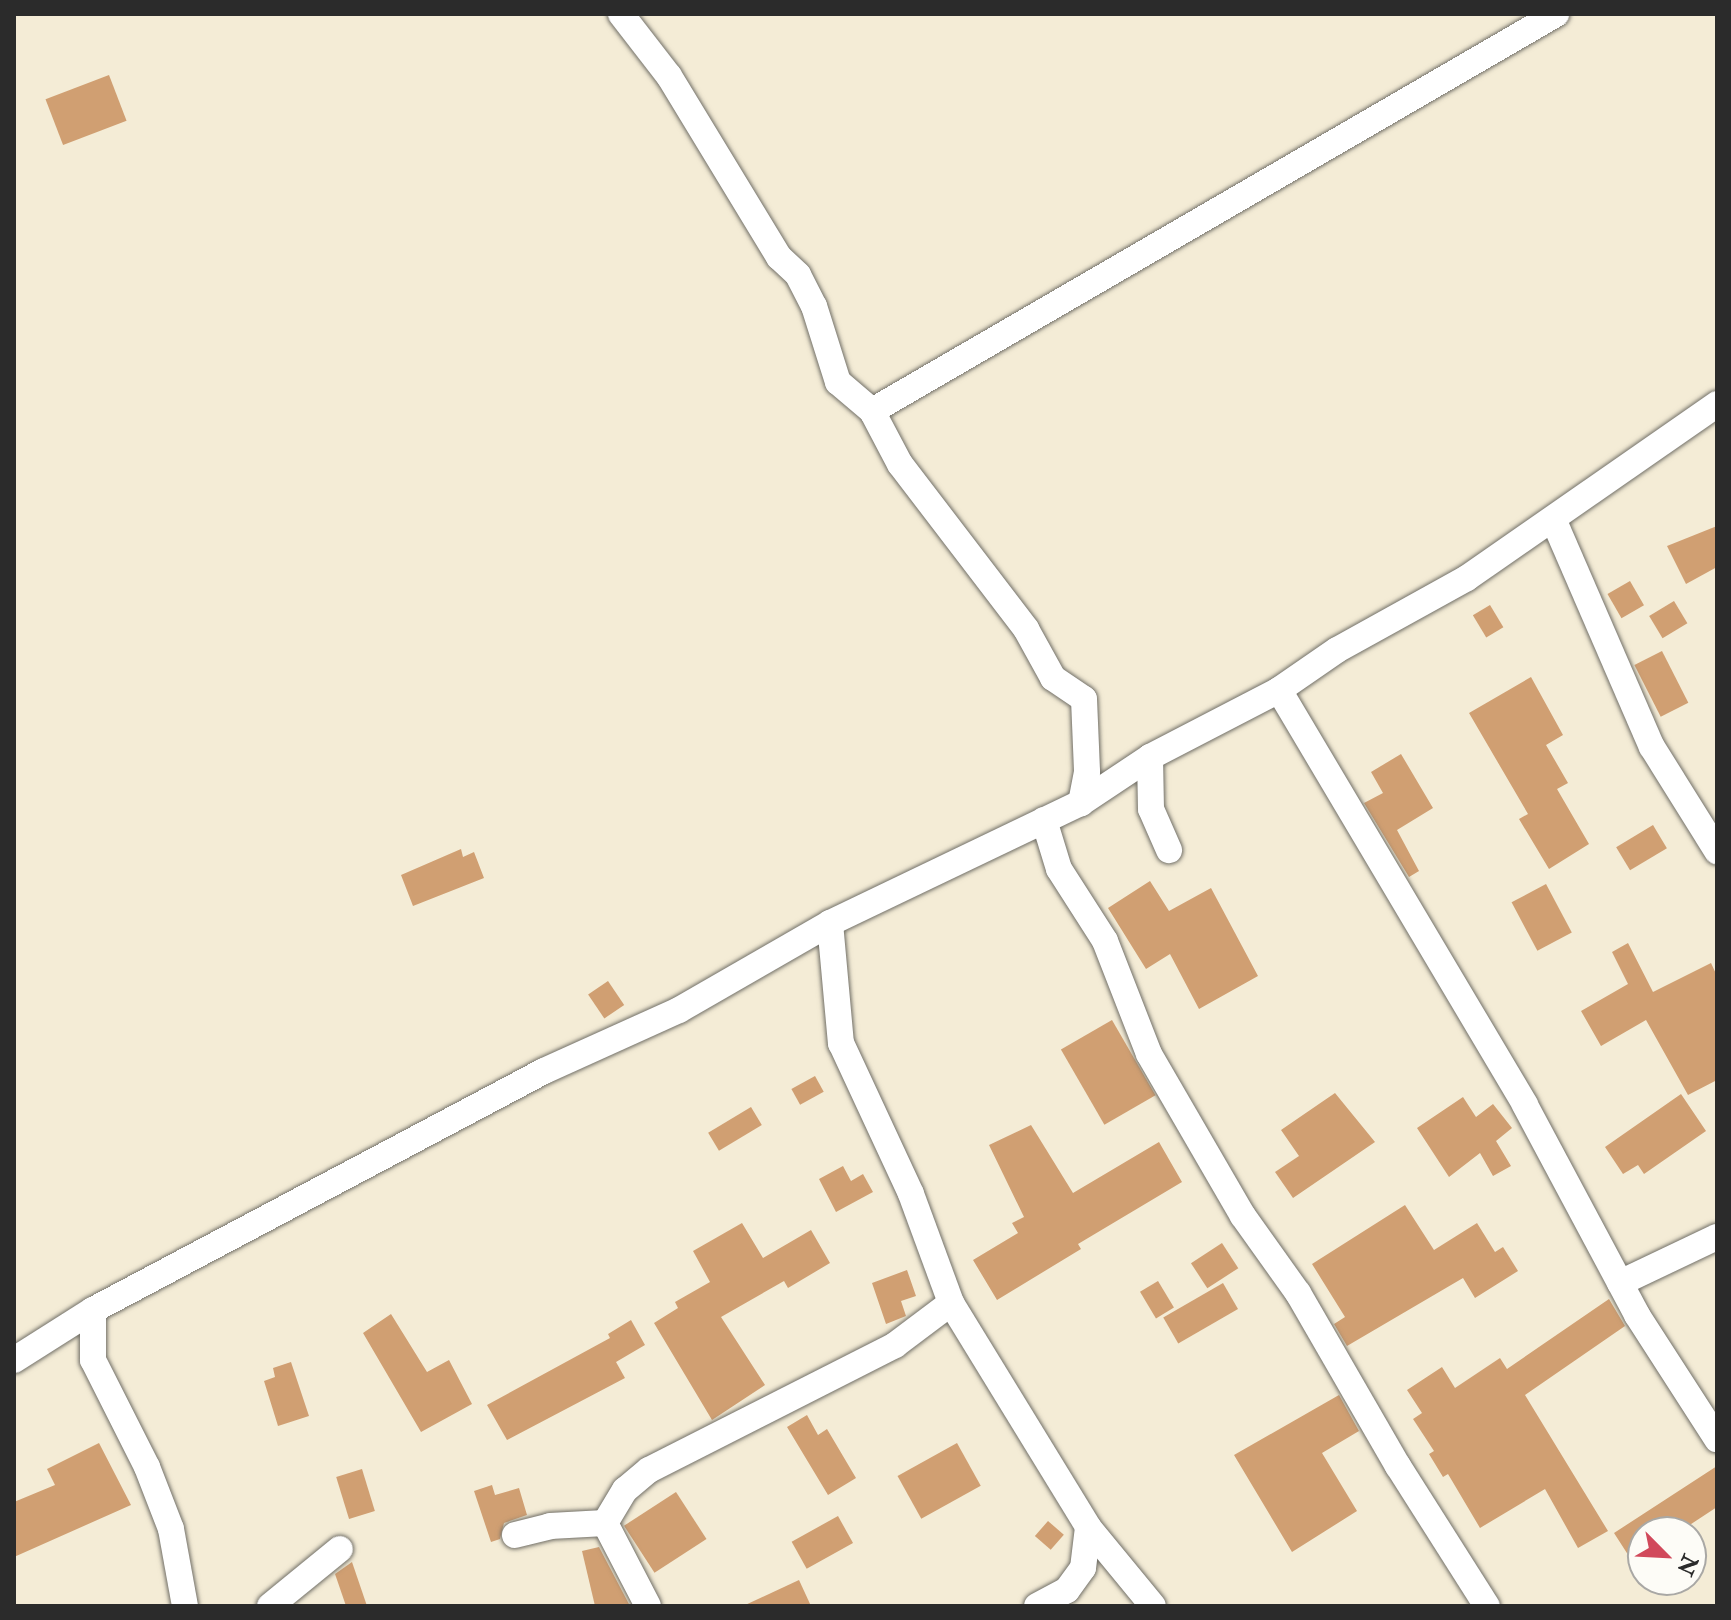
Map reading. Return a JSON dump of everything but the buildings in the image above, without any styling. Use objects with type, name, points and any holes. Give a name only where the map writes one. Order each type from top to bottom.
[{"type":"street","points":[[621,14],[669,76],[779,257],[798,275],[814,306],[838,382],[872,411],[900,464],[1026,629],[1053,678],[1084,699],[1087,772],[1081,803]]},
{"type":"street","points":[[872,411],[1556,14]]},
{"type":"street","points":[[14,1359],[93,1310],[544,1071],[679,1010],[830,923],[1081,803],[1150,757],[1279,690],[1337,650],[1467,578],[1554,521],[1717,404]]},
{"type":"street","points":[[1554,521],[1646,735],[1717,851]]},
{"type":"street","points":[[1279,690],[1525,1105],[1620,1283],[1717,1439]]},
{"type":"street","points":[[1150,757],[1151,809],[1169,850]]},
{"type":"street","points":[[1044,820],[1059,869],[1105,941],[1149,1054],[1243,1216],[1298,1293],[1398,1466],[1487,1606]]},
{"type":"street","points":[[830,923],[841,1043],[911,1194],[951,1303],[1088,1527],[1153,1606]]},
{"type":"street","points":[[1620,1283],[1717,1237]]},
{"type":"street","points":[[605,1523],[625,1490],[649,1470],[895,1345],[951,1303]]},
{"type":"street","points":[[93,1310],[93,1360],[147,1467],[171,1529],[185,1606]]},
{"type":"street","points":[[515,1535],[550,1526],[605,1523]]},
{"type":"street","points":[[605,1523],[648,1606]]},
{"type":"street","points":[[1037,1606],[1067,1590],[1083,1568],[1088,1527]]},
{"type":"street","points":[[270,1606],[340,1549]]}]
